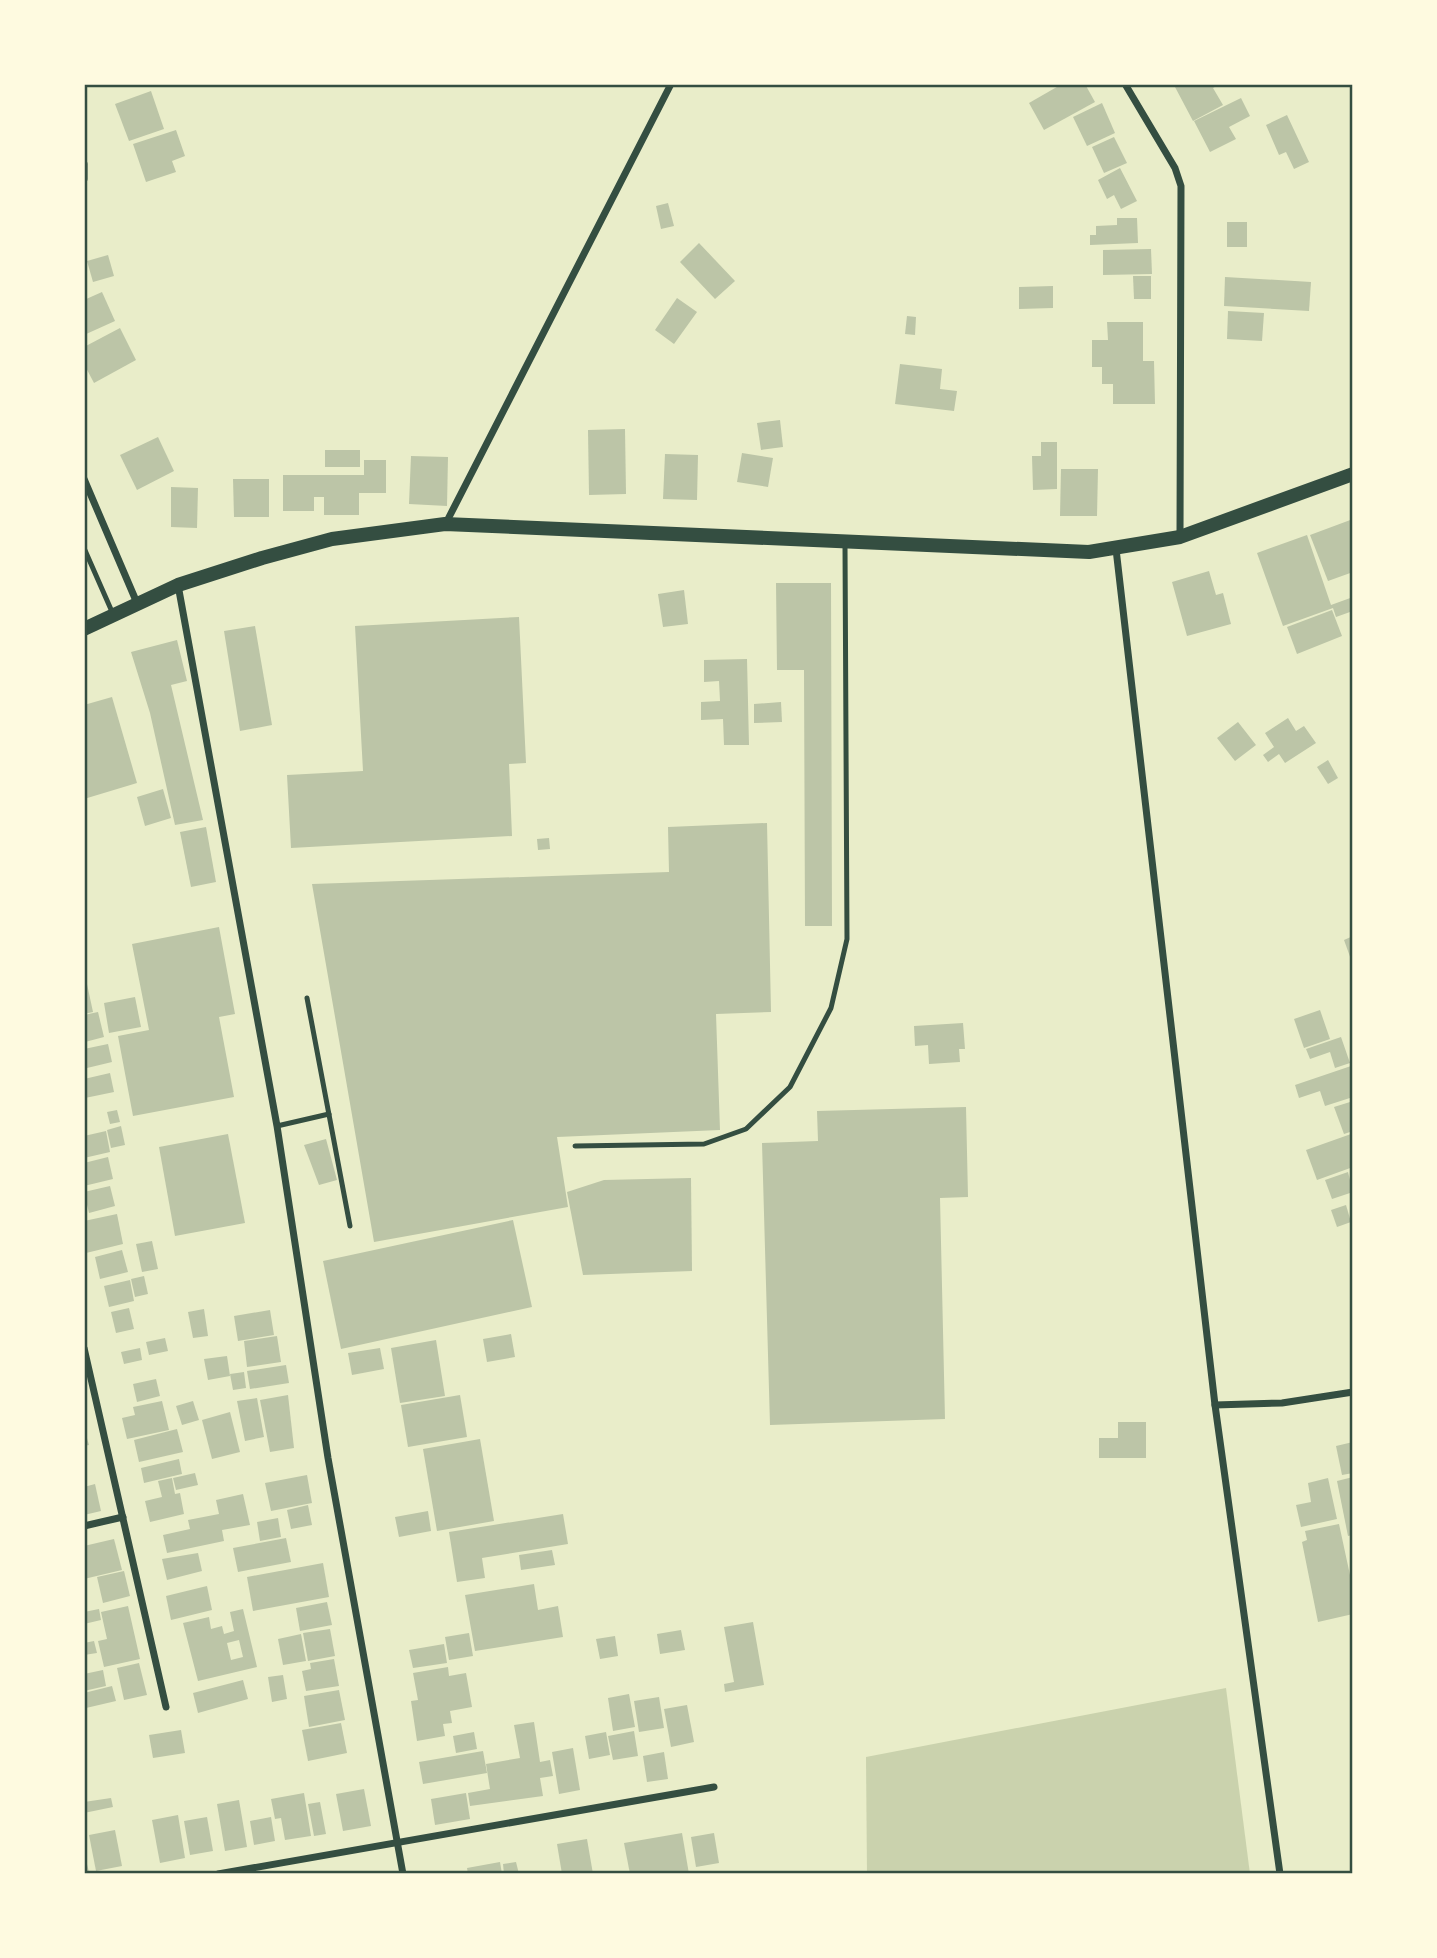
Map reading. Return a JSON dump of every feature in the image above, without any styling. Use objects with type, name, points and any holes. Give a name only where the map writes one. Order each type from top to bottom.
[{"type":"main road","points":[[84,629],[178,585],[332,538],[445,524],[1089,552],[1180,537],[1353,474]]},
{"type":"street","points":[[445,524],[671,84]]},
{"type":"street","points":[[1125,84],[1175,168],[1181,186],[1180,537]]},
{"type":"street","points":[[84,164],[84,179]]},
{"type":"street","points":[[84,479],[137,603]]},
{"type":"street","points":[[1116,549],[1215,1405],[1280,1874]]},
{"type":"street","points":[[178,585],[277,1126],[328,1458],[402,1874]]},
{"type":"street","points":[[84,1348],[166,1707]]},
{"type":"street","points":[[1215,1405],[1282,1404],[1353,1392]]},
{"type":"street","points":[[84,1526],[123,1517]]},
{"type":"street","points":[[218,1874],[714,1787]]},
{"type":"lane","points":[[575,1146],[704,1143],[746,1129],[790,1087],[831,1009],[847,939],[845,541]]},
{"type":"lane","points":[[84,548],[113,614]]},
{"type":"lane","points":[[307,998],[350,1226]]},
{"type":"lane","points":[[277,1126],[329,1114]]},
{"type":"green space","points":[[1226,1688],[1250,1874],[867,1874],[866,1757]]},
{"type":"building","points":[[1062,84],[1085,84],[1095,102],[1044,130],[1029,103]]},
{"type":"building","points":[[1181,84],[1220,84],[1213,88],[1223,105],[1193,121],[1175,87]]},
{"type":"building","points":[[151,91],[164,129],[129,141],[115,104]]},
{"type":"building","points":[[1241,98],[1250,116],[1229,127],[1236,139],[1210,152],[1194,121]]},
{"type":"building","points":[[1102,103],[1115,133],[1087,146],[1073,117]]},
{"type":"building","points":[[1287,115],[1309,162],[1294,169],[1286,152],[1279,155],[1266,125]]},
{"type":"building","points":[[176,130],[185,156],[172,161],[176,172],[146,182],[133,144]]},
{"type":"building","points":[[1114,137],[1127,163],[1104,173],[1092,147]]},
{"type":"building","points":[[1120,168],[1137,201],[1121,209],[1114,195],[1107,199],[1098,180]]},
{"type":"building","points":[[668,203],[674,226],[661,229],[656,206]]},
{"type":"building","points":[[1117,218],[1137,218],[1138,243],[1090,245],[1090,235],[1096,235],[1096,226],[1117,225]]},
{"type":"building","points":[[1227,222],[1247,222],[1247,247],[1227,247]]},
{"type":"building","points":[[699,243],[735,281],[715,299],[680,262]]},
{"type":"building","points":[[1151,249],[1152,274],[1103,275],[1103,250]]},
{"type":"building","points":[[108,255],[114,276],[93,282],[87,261]]},
{"type":"building","points":[[1133,276],[1151,276],[1151,299],[1134,299]]},
{"type":"building","points":[[1225,277],[1311,282],[1309,311],[1224,306]]},
{"type":"building","points":[[1053,286],[1053,308],[1019,309],[1019,287]]},
{"type":"building","points":[[102,292],[115,321],[84,335],[84,300]]},
{"type":"building","points":[[677,298],[697,312],[674,344],[655,330]]},
{"type":"building","points":[[1228,311],[1264,313],[1262,341],[1227,339]]},
{"type":"building","points":[[907,316],[916,317],[915,335],[905,334]]},
{"type":"building","points":[[1107,322],[1143,322],[1143,361],[1154,361],[1155,404],[1113,404],[1113,384],[1102,384],[1102,367],[1092,367],[1092,340],[1108,340]]},
{"type":"building","points":[[120,328],[136,360],[94,383],[84,364],[84,347]]},
{"type":"building","points":[[900,364],[942,369],[940,389],[957,391],[954,411],[895,404]]},
{"type":"building","points":[[780,420],[783,447],[761,450],[757,423]]},
{"type":"building","points":[[625,429],[626,494],[589,495],[588,430]]},
{"type":"building","points":[[158,437],[174,471],[137,490],[120,455]]},
{"type":"building","points":[[1041,442],[1057,442],[1057,489],[1033,490],[1032,456],[1041,456]]},
{"type":"building","points":[[325,450],[360,450],[360,467],[325,467]]},
{"type":"building","points":[[742,453],[773,458],[768,487],[737,482]]},
{"type":"building","points":[[665,454],[698,455],[697,500],[663,499]]},
{"type":"building","points":[[411,456],[448,457],[447,506],[409,504]]},
{"type":"building","points":[[364,460],[386,460],[386,493],[359,493],[359,515],[324,515],[324,497],[314,497],[314,511],[283,511],[283,475],[364,475]]},
{"type":"building","points":[[1061,469],[1098,469],[1097,516],[1060,516]]},
{"type":"building","points":[[233,479],[269,479],[269,517],[234,517]]},
{"type":"building","points":[[171,487],[198,488],[197,528],[171,527]]},
{"type":"building","points":[[1353,519],[1353,572],[1328,581],[1310,535]]},
{"type":"building","points":[[1307,535],[1331,605],[1353,597],[1353,619],[1350,612],[1336,617],[1333,608],[1283,626],[1257,553]]},
{"type":"building","points":[[1209,571],[1216,595],[1223,593],[1231,624],[1187,636],[1172,582]]},
{"type":"building","points":[[776,583],[831,583],[832,926],[805,926],[804,670],[777,670]]},
{"type":"building","points":[[684,590],[688,624],[663,627],[658,594]]},
{"type":"building","points":[[1332,610],[1342,636],[1297,654],[1287,627]]},
{"type":"building","points":[[519,617],[526,763],[509,764],[512,836],[291,848],[287,775],[363,771],[355,626]]},
{"type":"building","points":[[255,626],[272,725],[240,731],[224,631]]},
{"type":"building","points":[[177,640],[187,681],[171,685],[203,820],[175,825],[150,713],[131,652]]},
{"type":"building","points":[[747,659],[749,745],[724,745],[723,719],[701,720],[701,702],[720,701],[719,681],[704,682],[704,660]]},
{"type":"building","points":[[112,697],[137,783],[84,799],[84,705]]},
{"type":"building","points":[[781,702],[782,722],[754,723],[754,704]]},
{"type":"building","points":[[1288,718],[1296,731],[1304,726],[1316,743],[1285,763],[1279,754],[1268,762],[1263,755],[1274,747],[1265,733]]},
{"type":"building","points":[[1238,722],[1256,745],[1235,761],[1217,738]]},
{"type":"building","points":[[1328,760],[1338,778],[1328,784],[1317,767]]},
{"type":"building","points":[[163,789],[171,818],[145,826],[137,797]]},
{"type":"building","points":[[767,823],[771,1012],[716,1014],[720,1130],[557,1137],[568,1207],[374,1242],[312,884],[669,872],[668,827]]},
{"type":"building","points":[[206,827],[216,882],[191,887],[180,832]]},
{"type":"building","points":[[549,838],[550,849],[538,850],[537,839]]},
{"type":"building","points":[[219,927],[235,1014],[219,1017],[234,1097],[133,1116],[118,1036],[149,1030],[132,944]]},
{"type":"building","points":[[1353,936],[1353,965],[1344,940]]},
{"type":"building","points":[[87,984],[93,1012],[84,1014],[84,985]]},
{"type":"building","points":[[135,997],[141,1027],[109,1033],[104,1003]]},
{"type":"building","points":[[1320,1010],[1330,1039],[1304,1048],[1294,1019]]},
{"type":"building","points":[[98,1012],[104,1037],[85,1042],[84,1015]]},
{"type":"building","points":[[963,1023],[965,1049],[959,1049],[960,1062],[929,1064],[928,1045],[915,1046],[914,1026]]},
{"type":"building","points":[[1341,1037],[1350,1063],[1335,1068],[1330,1052],[1310,1059],[1306,1049]]},
{"type":"building","points":[[108,1044],[112,1062],[87,1068],[84,1049]]},
{"type":"building","points":[[1351,1066],[1353,1097],[1325,1106],[1320,1091],[1299,1098],[1295,1085]]},
{"type":"building","points":[[110,1073],[114,1092],[85,1098],[84,1079]]},
{"type":"building","points":[[1350,1102],[1353,1131],[1344,1134],[1334,1107]]},
{"type":"building","points":[[966,1107],[968,1197],[940,1198],[945,1419],[770,1425],[762,1143],[818,1141],[817,1111]]},
{"type":"building","points":[[117,1110],[120,1122],[110,1124],[107,1112]]},
{"type":"building","points":[[121,1126],[125,1145],[111,1148],[107,1130]]},
{"type":"building","points":[[106,1131],[110,1152],[84,1158],[84,1136]]},
{"type":"building","points":[[228,1134],[245,1223],[175,1236],[159,1147]]},
{"type":"building","points":[[1351,1134],[1353,1167],[1317,1180],[1306,1150]]},
{"type":"building","points":[[326,1139],[337,1180],[319,1185],[304,1145]]},
{"type":"building","points":[[108,1157],[113,1179],[84,1186],[84,1163]]},
{"type":"building","points":[[1348,1172],[1353,1192],[1332,1199],[1325,1180]]},
{"type":"building","points":[[691,1178],[692,1271],[583,1275],[567,1192],[604,1180]]},
{"type":"building","points":[[110,1186],[115,1206],[89,1213],[84,1192]]},
{"type":"building","points":[[1346,1205],[1351,1222],[1337,1227],[1331,1210]]},
{"type":"building","points":[[117,1214],[123,1244],[86,1253],[84,1221]]},
{"type":"building","points":[[513,1220],[532,1307],[341,1349],[323,1261]]},
{"type":"building","points":[[152,1241],[158,1269],[142,1272],[136,1244]]},
{"type":"building","points":[[122,1250],[128,1272],[100,1279],[95,1257]]},
{"type":"building","points":[[144,1276],[148,1294],[135,1297],[131,1279]]},
{"type":"building","points":[[130,1280],[134,1301],[109,1307],[104,1286]]},
{"type":"building","points":[[129,1308],[134,1329],[116,1333],[111,1312]]},
{"type":"building","points":[[204,1309],[208,1336],[193,1338],[188,1312]]},
{"type":"building","points":[[270,1310],[274,1335],[238,1341],[234,1316]]},
{"type":"building","points":[[511,1334],[515,1357],[487,1362],[483,1339]]},
{"type":"building","points":[[277,1336],[281,1362],[247,1367],[244,1341]]},
{"type":"building","points":[[165,1338],[168,1351],[149,1355],[146,1342]]},
{"type":"building","points":[[436,1340],[445,1396],[400,1403],[391,1348]]},
{"type":"building","points":[[140,1348],[142,1360],[124,1364],[121,1352]]},
{"type":"building","points":[[380,1348],[384,1369],[352,1375],[348,1353]]},
{"type":"building","points":[[227,1356],[230,1376],[208,1380],[204,1359]]},
{"type":"building","points":[[286,1365],[289,1383],[250,1389],[247,1371]]},
{"type":"building","points":[[244,1372],[246,1388],[233,1390],[230,1374]]},
{"type":"building","points":[[156,1379],[160,1396],[137,1402],[133,1384]]},
{"type":"building","points":[[288,1395],[294,1448],[270,1452],[260,1400]]},
{"type":"building","points":[[460,1395],[467,1437],[408,1447],[401,1405]]},
{"type":"building","points":[[257,1398],[264,1437],[245,1441],[237,1401]]},
{"type":"building","points":[[162,1401],[169,1430],[127,1439],[122,1418],[135,1415],[133,1407]]},
{"type":"building","points":[[193,1401],[199,1420],[182,1425],[176,1406]]},
{"type":"building","points":[[230,1412],[240,1452],[212,1459],[202,1420]]},
{"type":"building","points":[[1118,1422],[1146,1422],[1146,1458],[1099,1458],[1099,1438],[1118,1438]]},
{"type":"building","points":[[84,1428],[89,1445],[84,1446]]},
{"type":"building","points":[[177,1429],[183,1452],[139,1462],[134,1440]]},
{"type":"building","points":[[480,1439],[494,1521],[437,1531],[423,1449]]},
{"type":"building","points":[[1353,1442],[1353,1473],[1342,1475],[1336,1446]]},
{"type":"building","points":[[179,1459],[182,1474],[144,1483],[141,1468]]},
{"type":"building","points":[[195,1473],[198,1485],[176,1490],[173,1478]]},
{"type":"building","points":[[307,1475],[312,1503],[271,1511],[265,1483]]},
{"type":"building","points":[[1353,1477],[1353,1535],[1348,1536],[1337,1481]]},
{"type":"building","points":[[172,1478],[175,1494],[180,1493],[184,1514],[150,1522],[145,1501],[162,1497],[158,1481]]},
{"type":"building","points":[[1328,1478],[1337,1519],[1301,1527],[1296,1505],[1311,1502],[1308,1483]]},
{"type":"building","points":[[95,1484],[101,1511],[84,1515],[84,1487]]},
{"type":"building","points":[[243,1494],[250,1525],[222,1530],[224,1541],[167,1553],[163,1535],[190,1529],[188,1520],[219,1514],[216,1500]]},
{"type":"building","points":[[308,1505],[312,1525],[291,1529],[287,1510]]},
{"type":"building","points":[[428,1511],[431,1531],[399,1537],[395,1517]]},
{"type":"building","points":[[563,1514],[568,1544],[482,1558],[485,1578],[457,1582],[449,1532]]},
{"type":"building","points":[[278,1518],[281,1537],[260,1541],[257,1522]]},
{"type":"building","points":[[1339,1524],[1353,1589],[1353,1614],[1318,1622],[1302,1542],[1307,1540],[1305,1531]]},
{"type":"building","points":[[286,1538],[291,1562],[238,1572],[233,1548]]},
{"type":"building","points":[[114,1539],[122,1570],[84,1579],[84,1546]]},
{"type":"building","points":[[552,1550],[555,1565],[521,1570],[519,1555]]},
{"type":"building","points":[[198,1553],[202,1571],[167,1580],[162,1559]]},
{"type":"building","points":[[323,1563],[329,1597],[253,1611],[247,1577]]},
{"type":"building","points":[[124,1571],[130,1596],[103,1603],[97,1577]]},
{"type":"building","points":[[534,1584],[538,1610],[558,1606],[563,1637],[475,1651],[465,1595]]},
{"type":"building","points":[[207,1586],[212,1610],[171,1620],[166,1596]]},
{"type":"building","points":[[327,1602],[332,1625],[300,1631],[296,1608]]},
{"type":"building","points":[[128,1606],[140,1659],[104,1667],[98,1641],[107,1639],[101,1612]]},
{"type":"building","points":[[99,1609],[101,1620],[84,1624],[84,1612]]},
{"type":"building","points":[[243,1609],[257,1667],[198,1681],[183,1623],[209,1617],[211,1629],[222,1626],[224,1634],[234,1631],[230,1612]],"holes":[[[239,1640],[243,1657],[231,1660],[227,1643]]]},
{"type":"building","points":[[753,1622],[764,1685],[725,1692],[724,1684],[734,1682],[724,1627]]},
{"type":"building","points":[[330,1629],[335,1656],[308,1661],[303,1633]]},
{"type":"building","points":[[681,1630],[685,1650],[660,1654],[657,1634]]},
{"type":"building","points":[[469,1633],[473,1656],[449,1660],[445,1637]]},
{"type":"building","points":[[301,1634],[306,1661],[283,1665],[278,1639]]},
{"type":"building","points":[[615,1636],[618,1656],[600,1659],[596,1639]]},
{"type":"building","points":[[94,1641],[97,1653],[84,1655],[84,1643]]},
{"type":"building","points":[[444,1644],[447,1663],[413,1668],[409,1650]]},
{"type":"building","points":[[334,1659],[339,1686],[306,1691],[302,1671],[311,1669],[310,1663]]},
{"type":"building","points":[[139,1663],[147,1695],[124,1700],[117,1668]]},
{"type":"building","points":[[448,1667],[449,1676],[466,1673],[472,1707],[450,1711],[452,1723],[443,1724],[445,1736],[417,1741],[411,1701],[418,1700],[413,1673]]},
{"type":"building","points":[[103,1670],[106,1686],[84,1691],[84,1674]]},
{"type":"building","points":[[283,1675],[287,1699],[272,1702],[268,1677]]},
{"type":"building","points":[[243,1680],[248,1699],[198,1713],[193,1693]]},
{"type":"building","points":[[112,1686],[116,1701],[86,1708],[84,1693]]},
{"type":"building","points":[[339,1690],[345,1720],[309,1727],[304,1696]]},
{"type":"building","points":[[629,1694],[635,1727],[613,1731],[608,1698]]},
{"type":"building","points":[[659,1697],[664,1728],[639,1732],[634,1701]]},
{"type":"building","points":[[687,1705],[694,1742],[671,1747],[664,1709]]},
{"type":"building","points":[[534,1722],[540,1762],[550,1760],[553,1776],[540,1778],[543,1796],[470,1806],[468,1793],[490,1789],[486,1764],[520,1758],[514,1725]]},
{"type":"building","points":[[341,1723],[347,1753],[308,1761],[302,1730]]},
{"type":"building","points":[[181,1730],[185,1753],[153,1758],[149,1735]]},
{"type":"building","points":[[634,1731],[638,1756],[613,1760],[608,1736]]},
{"type":"building","points":[[474,1732],[477,1749],[456,1753],[453,1736]]},
{"type":"building","points":[[606,1732],[610,1755],[589,1759],[585,1736]]},
{"type":"building","points":[[573,1748],[580,1790],[559,1794],[552,1752]]},
{"type":"building","points":[[483,1751],[487,1773],[423,1784],[419,1762]]},
{"type":"building","points":[[664,1752],[668,1779],[647,1782],[643,1756]]},
{"type":"building","points":[[364,1789],[371,1826],[343,1831],[336,1794]]},
{"type":"building","points":[[304,1793],[311,1836],[285,1840],[281,1818],[275,1819],[271,1799]]},
{"type":"building","points":[[466,1793],[470,1819],[435,1825],[431,1799]]},
{"type":"building","points":[[111,1798],[113,1807],[84,1813],[84,1802]]},
{"type":"building","points":[[239,1800],[247,1847],[225,1851],[217,1804]]},
{"type":"building","points":[[320,1802],[326,1834],[314,1836],[308,1804]]},
{"type":"building","points":[[178,1815],[185,1858],[160,1863],[152,1820]]},
{"type":"building","points":[[207,1817],[213,1851],[190,1855],[184,1821]]},
{"type":"building","points":[[271,1817],[275,1841],[254,1845],[250,1821]]},
{"type":"building","points":[[115,1830],[122,1866],[96,1871],[89,1835]]},
{"type":"building","points":[[682,1833],[689,1874],[630,1874],[624,1843]]},
{"type":"building","points":[[714,1833],[719,1863],[696,1867],[691,1837]]},
{"type":"building","points":[[587,1839],[593,1874],[562,1874],[557,1844]]},
{"type":"building","points":[[84,1852],[89,1872],[84,1873]]},
{"type":"building","points":[[500,1862],[502,1874],[468,1874],[467,1868]]},
{"type":"building","points":[[516,1862],[519,1874],[504,1874],[503,1864]]}]
